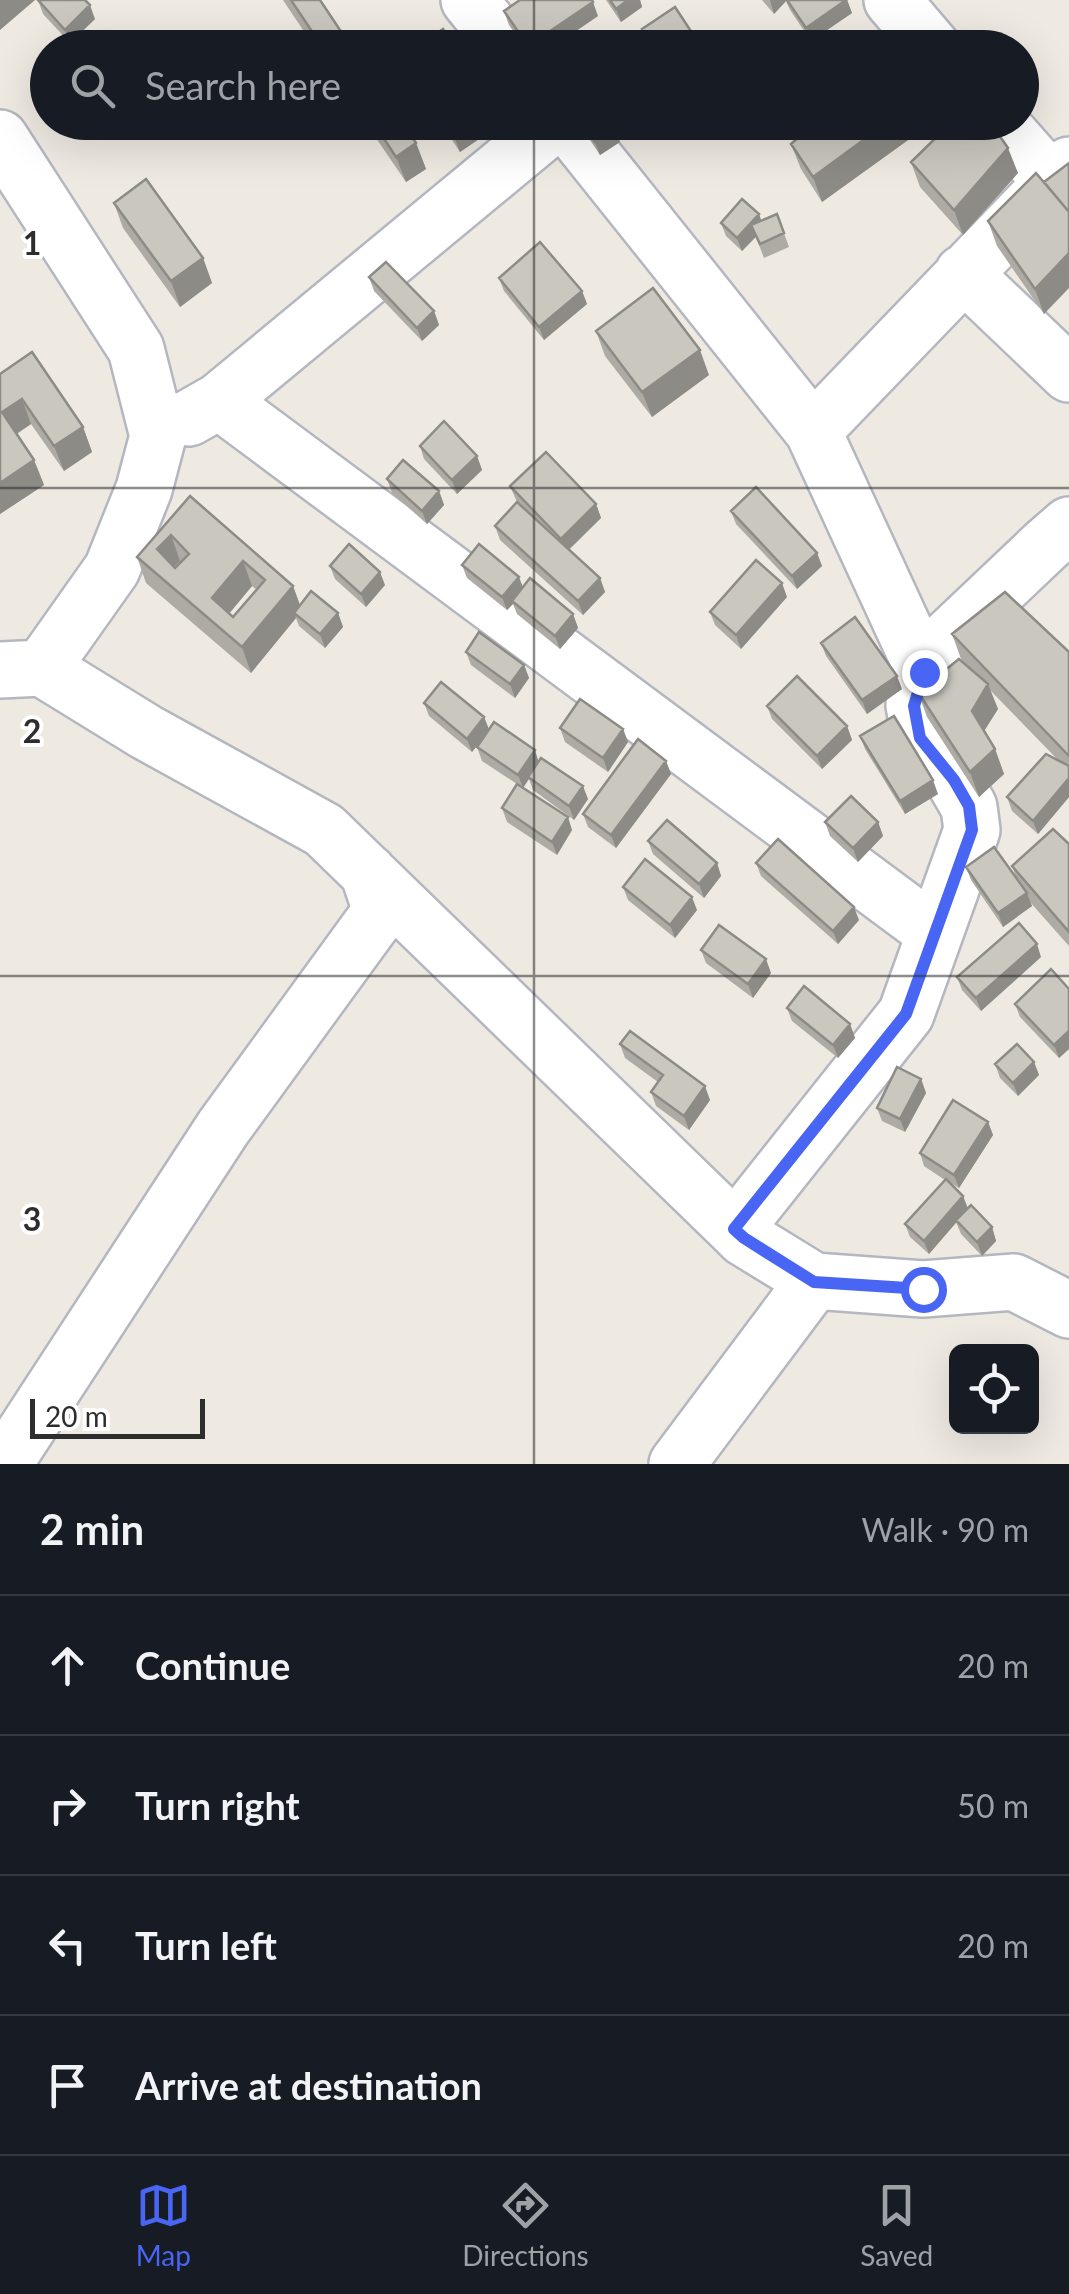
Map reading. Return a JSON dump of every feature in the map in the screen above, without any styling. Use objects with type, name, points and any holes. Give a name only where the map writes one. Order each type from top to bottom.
[{"type":"street","points":[[469,0],[493,30]]},
{"type":"street","points":[[892,0],[918,30]]},
{"type":"street","points":[[0,138],[136,349],[158,436],[144,490],[112,569],[21,669],[146,732],[324,830],[734,1229],[814,1282],[923,1289],[1014,1282],[1066,1305]]},
{"type":"street","points":[[158,436],[220,401],[534,140]]},
{"type":"street","points":[[580,140],[813,431],[924,672]]},
{"type":"street","points":[[813,431],[1060,174],[1020,140]]},
{"type":"street","points":[[962,273],[1069,374]]},
{"type":"street","points":[[220,401],[935,933]]},
{"type":"street","points":[[734,1229],[906,1014],[972,830],[969,806],[954,780],[920,738],[914,706],[924,672],[948,638],[1069,525]]},
{"type":"street","points":[[4,1464],[223,1128],[382,912],[368,872]]},
{"type":"street","points":[[677,1464],[814,1282]]},
{"type":"building","points":[[38,0],[85,0],[90,5],[65,30]]},
{"type":"building","points":[[291,0],[320,0],[340,30],[311,30]]},
{"type":"building","points":[[520,0],[593,2],[552,30],[517,30],[504,11]]},
{"type":"building","points":[[610,0],[628,0],[616,9]]},
{"type":"building","points":[[787,0],[846,0],[806,28]]},
{"type":"building","points":[[675,7],[690,30],[643,30]]},
{"type":"building","points":[[385,140],[414,140],[416,143],[396,157]]},
{"type":"building","points":[[796,140],[863,140],[813,177],[791,144]]},
{"type":"building","points":[[934,140],[1002,140],[1008,148],[954,210],[911,162]]},
{"type":"building","points":[[1069,163],[1069,212],[1044,182]]},
{"type":"building","points":[[1036,173],[1069,212],[1069,253],[1035,289],[988,221]]},
{"type":"building","points":[[146,179],[203,258],[171,281],[114,203]]},
{"type":"building","points":[[742,199],[759,214],[737,238],[721,223]]},
{"type":"building","points":[[777,214],[784,233],[760,244],[751,225]]},
{"type":"building","points":[[540,242],[582,291],[539,327],[499,278]]},
{"type":"building","points":[[386,262],[434,311],[417,328],[369,277]]},
{"type":"building","points":[[653,288],[700,350],[642,392],[596,331]]},
{"type":"building","points":[[32,352],[83,427],[54,446],[22,399],[2,412],[34,460],[0,483],[0,374]]},
{"type":"building","points":[[444,421],[477,456],[452,480],[420,446]]},
{"type":"building","points":[[546,452],[596,504],[561,539],[510,486]]},
{"type":"building","points":[[403,460],[439,491],[422,511],[387,479]]},
{"type":"building","points":[[756,487],[817,553],[792,576],[731,511]]},
{"type":"building","points":[[190,496],[293,586],[242,647],[137,557]],"holes":[[[171,535],[189,554],[175,568],[157,549]],[[243,561],[265,580],[233,617],[212,598]]]},
{"type":"building","points":[[517,502],[600,578],[578,601],[495,526]]},
{"type":"building","points":[[349,544],[380,572],[361,594],[330,566]]},
{"type":"building","points":[[479,544],[519,577],[502,597],[462,565]]},
{"type":"building","points":[[756,560],[782,583],[736,635],[710,612]]},
{"type":"building","points":[[530,578],[573,614],[555,636],[512,601]]},
{"type":"building","points":[[311,591],[338,613],[320,634],[294,613]]},
{"type":"building","points":[[1005,592],[1069,652],[1069,756],[952,634]]},
{"type":"building","points":[[855,617],[897,676],[862,700],[821,643]]},
{"type":"building","points":[[479,632],[524,665],[510,684],[466,652]]},
{"type":"building","points":[[959,659],[988,684],[972,711],[995,749],[970,772],[918,692]]},
{"type":"building","points":[[797,676],[847,726],[817,756],[767,706]]},
{"type":"building","points":[[441,682],[484,717],[467,739],[424,703]]},
{"type":"building","points":[[580,699],[623,729],[603,758],[560,728]]},
{"type":"building","points":[[894,716],[933,780],[900,801],[860,736]]},
{"type":"building","points":[[494,722],[535,750],[518,775],[477,747]]},
{"type":"building","points":[[638,739],[666,761],[611,835],[583,814]]},
{"type":"building","points":[[1046,754],[1069,766],[1069,778],[1033,821],[1007,797]]},
{"type":"building","points":[[541,758],[583,786],[569,806],[528,777]]},
{"type":"building","points":[[517,784],[568,817],[552,842],[502,808]]},
{"type":"building","points":[[851,796],[878,822],[853,848],[825,822]]},
{"type":"building","points":[[667,820],[717,863],[699,884],[648,841]]},
{"type":"building","points":[[1053,829],[1069,844],[1069,932],[1012,866]]},
{"type":"building","points":[[778,839],[854,907],[833,931],[756,863]]},
{"type":"building","points":[[994,847],[1027,893],[998,913],[966,867]]},
{"type":"building","points":[[645,859],[692,897],[670,925],[623,887]]},
{"type":"building","points":[[1019,923],[1037,944],[976,998],[957,977]]},
{"type":"building","points":[[719,925],[766,959],[748,984],[701,950]]},
{"type":"building","points":[[1051,969],[1069,989],[1069,1031],[1054,1045],[1015,1004]]},
{"type":"building","points":[[804,986],[850,1024],[833,1045],[787,1008]]},
{"type":"building","points":[[630,1031],[705,1086],[684,1116],[651,1092],[663,1075],[620,1044]]},
{"type":"building","points":[[1017,1044],[1034,1062],[1013,1083],[995,1064]]},
{"type":"building","points":[[897,1067],[921,1079],[900,1119],[877,1108]]},
{"type":"building","points":[[953,1100],[988,1122],[954,1175],[920,1153]]},
{"type":"building","points":[[946,1179],[963,1196],[924,1241],[905,1224]]},
{"type":"building","points":[[971,1205],[992,1227],[977,1242],[956,1220]]},
{"type":"route","points":[[923,1289],[814,1282],[734,1229],[906,1014],[972,830],[969,806],[954,780],[920,738],[914,706],[924,672]]}]
